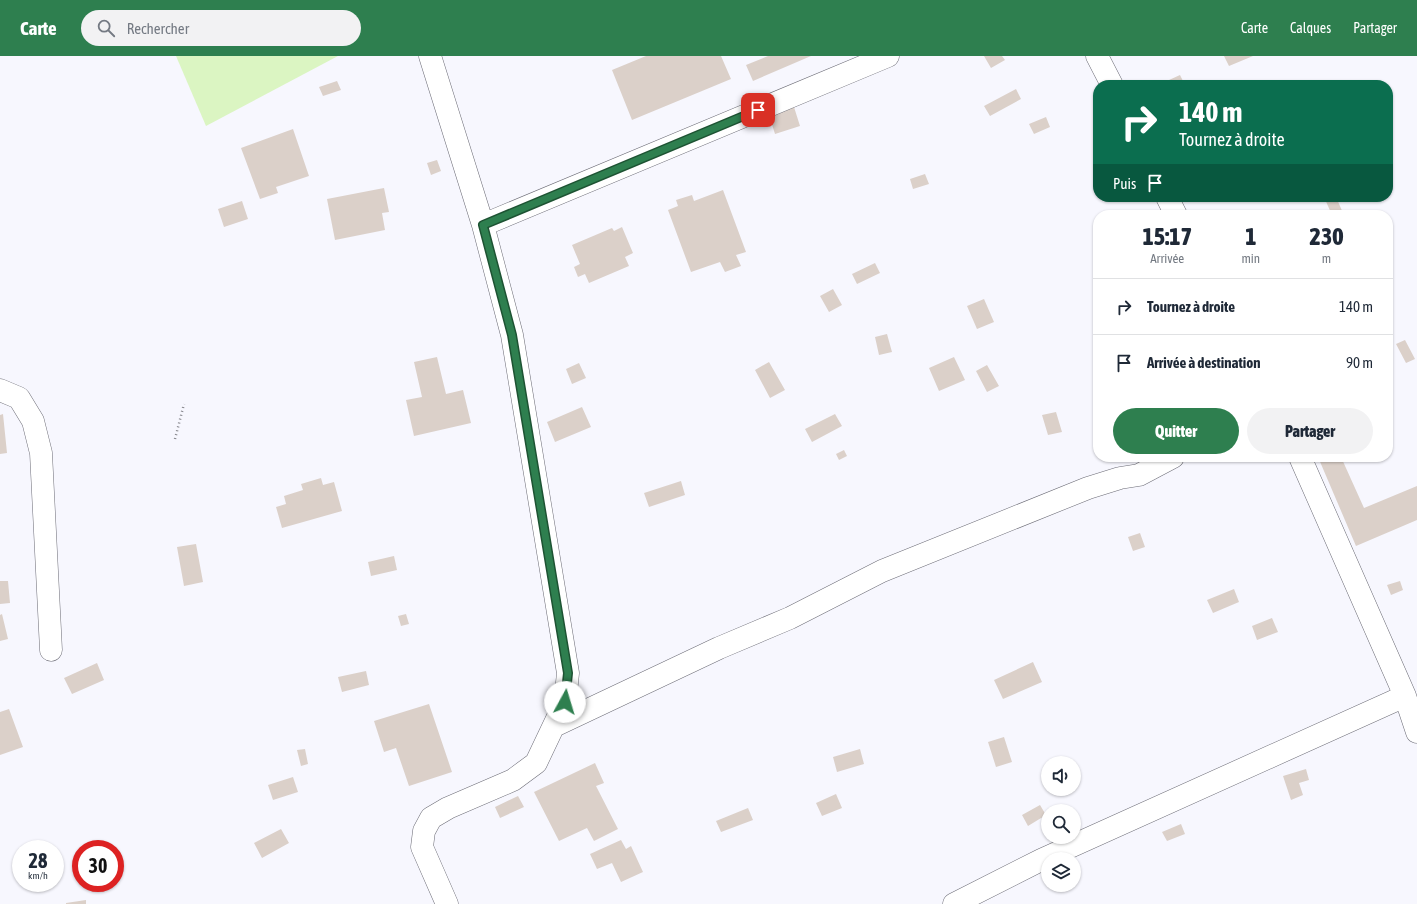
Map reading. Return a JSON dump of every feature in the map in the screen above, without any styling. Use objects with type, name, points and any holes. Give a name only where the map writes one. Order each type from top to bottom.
[{"type":"street","points":[[430,56],[483,225],[512,335],[568,673],[565,702],[536,763],[513,780],[448,808],[431,818],[424,831],[422,847],[447,904]]},
{"type":"street","points":[[483,225],[888,56]]},
{"type":"street","points":[[1097,56],[1109,80]]},
{"type":"street","points":[[0,390],[19,398],[33,420],[41,454],[51,650]]},
{"type":"street","points":[[554,726],[719,648],[790,618],[882,571],[1088,488],[1120,478],[1140,475],[1164,462]]},
{"type":"street","points":[[1302,462],[1405,696],[1417,732]]},
{"type":"street","points":[[954,904],[1041,860],[1405,696]]},
{"type":"path","points":[[175,439],[184,404]]},
{"type":"green space","points":[[176,56],[338,56],[206,126]]},
{"type":"building","points":[[646,56],[721,56],[731,79],[632,120],[612,70]]},
{"type":"building","points":[[768,56],[811,56],[753,81],[746,65]]},
{"type":"building","points":[[984,56],[1002,56],[1005,60],[991,68]]},
{"type":"building","points":[[1224,56],[1253,56],[1229,66]]},
{"type":"building","points":[[1180,75],[1182,80],[1169,80]]},
{"type":"building","points":[[337,81],[341,90],[323,96],[319,87]]},
{"type":"building","points":[[1016,89],[1021,99],[990,116],[984,106]]},
{"type":"building","points":[[794,107],[800,126],[775,134],[769,115]]},
{"type":"building","points":[[1046,117],[1050,127],[1034,134],[1029,124]]},
{"type":"building","points":[[293,129],[309,176],[276,187],[278,193],[260,199],[241,148]]},
{"type":"building","points":[[437,160],[441,171],[431,175],[427,163]]},
{"type":"building","points":[[925,174],[929,184],[913,189],[910,179]]},
{"type":"building","points":[[384,188],[389,212],[382,213],[385,230],[335,240],[327,199]]},
{"type":"building","points":[[723,190],[746,252],[736,255],[741,266],[725,272],[720,262],[691,272],[668,210],[678,206],[676,200],[692,195],[694,201]]},
{"type":"building","points":[[242,201],[248,219],[224,227],[218,209]]},
{"type":"building","points":[[1326,202],[1338,202],[1342,210],[1330,210]]},
{"type":"building","points":[[622,227],[633,253],[625,257],[629,266],[589,283],[585,274],[578,277],[574,267],[580,264],[572,245],[612,228],[614,231]]},
{"type":"building","points":[[875,263],[880,273],[857,284],[852,274]]},
{"type":"building","points":[[833,289],[842,305],[829,312],[820,296]]},
{"type":"building","points":[[984,299],[994,322],[977,329],[967,306]]},
{"type":"building","points":[[887,334],[892,352],[879,355],[875,337]]},
{"type":"building","points":[[1405,340],[1415,359],[1406,363],[1396,344]]},
{"type":"building","points":[[437,357],[446,394],[463,390],[471,423],[414,436],[406,400],[422,397],[414,362]]},
{"type":"building","points":[[954,357],[965,380],[939,391],[929,368]]},
{"type":"building","points":[[769,362],[785,390],[770,398],[755,370]]},
{"type":"building","points":[[579,363],[586,378],[572,384],[566,369]]},
{"type":"building","points":[[987,365],[999,386],[987,392],[976,371]]},
{"type":"building","points":[[582,407],[591,427],[555,442],[547,422]]},
{"type":"building","points":[[1056,412],[1062,432],[1048,435],[1042,415]]},
{"type":"building","points":[[3,414],[7,453],[0,454],[0,415]]},
{"type":"building","points":[[835,414],[842,426],[812,442],[805,429]]},
{"type":"building","points":[[844,450],[847,456],[839,460],[836,454]]},
{"type":"building","points":[[1320,462],[1343,462],[1364,508],[1417,486],[1417,520],[1356,546]]},
{"type":"building","points":[[321,478],[323,485],[334,482],[342,511],[282,528],[276,507],[286,504],[284,496],[303,490],[301,484]]},
{"type":"building","points":[[681,481],[685,495],[649,507],[644,493]]},
{"type":"building","points":[[1140,533],[1145,547],[1133,551],[1128,537]]},
{"type":"building","points":[[196,544],[203,582],[184,586],[177,547]]},
{"type":"building","points":[[394,556],[397,570],[371,576],[368,562]]},
{"type":"building","points":[[0,581],[8,581],[10,603],[0,604]]},
{"type":"building","points":[[1400,581],[1403,590],[1391,595],[1387,585]]},
{"type":"building","points":[[1234,589],[1239,602],[1213,613],[1207,600]]},
{"type":"building","points":[[2,614],[8,639],[0,641],[0,615]]},
{"type":"building","points":[[406,614],[409,624],[401,626],[398,616]]},
{"type":"building","points":[[1272,618],[1278,632],[1257,640],[1252,626]]},
{"type":"building","points":[[1033,662],[1042,682],[1003,699],[994,680]]},
{"type":"building","points":[[97,663],[104,680],[72,694],[64,678]]},
{"type":"building","points":[[366,671],[369,685],[342,692],[338,677]]},
{"type":"building","points":[[429,704],[452,772],[409,786],[396,748],[384,752],[374,721]]},
{"type":"building","points":[[9,709],[23,747],[0,755],[0,712]]},
{"type":"building","points":[[1004,737],[1012,762],[996,767],[988,742]]},
{"type":"building","points":[[305,749],[308,764],[301,766],[297,750]]},
{"type":"building","points":[[860,749],[864,764],[837,772],[833,757]]},
{"type":"building","points":[[595,763],[604,783],[596,786],[618,829],[594,841],[587,828],[559,841],[534,792]]},
{"type":"building","points":[[1306,769],[1309,780],[1299,783],[1303,795],[1291,800],[1283,776]]},
{"type":"building","points":[[293,777],[298,792],[273,800],[268,785]]},
{"type":"building","points":[[836,794],[842,808],[822,816],[816,803]]},
{"type":"building","points":[[518,796],[524,807],[500,818],[495,807]]},
{"type":"building","points":[[1040,805],[1041,807],[1041,818],[1028,826],[1022,815]]},
{"type":"building","points":[[748,808],[753,820],[721,832],[716,821]]},
{"type":"building","points":[[1181,824],[1185,834],[1167,841],[1162,832]]},
{"type":"building","points":[[281,829],[289,843],[262,858],[254,843]]},
{"type":"building","points":[[621,840],[626,849],[631,846],[643,872],[621,882],[612,863],[597,869],[590,854]]},
{"type":"building","points":[[86,900],[86,904],[66,904],[66,903]]},
{"type":"route","points":[[565,702],[568,673],[563,637],[512,335],[483,225],[758,110]]}]
